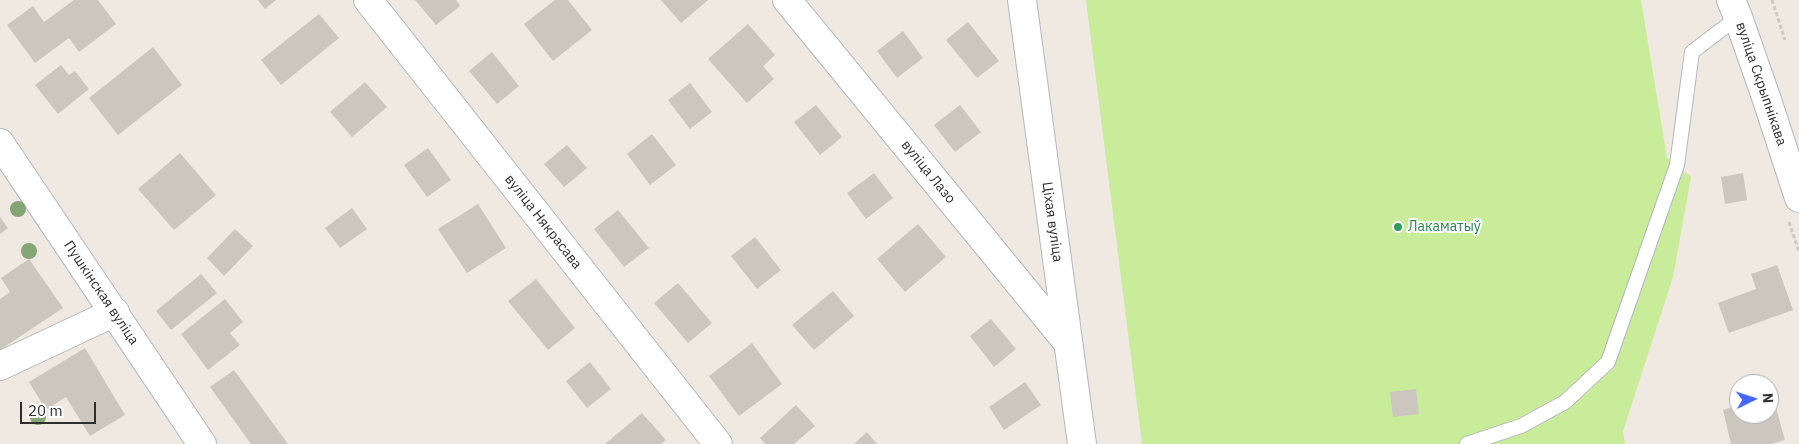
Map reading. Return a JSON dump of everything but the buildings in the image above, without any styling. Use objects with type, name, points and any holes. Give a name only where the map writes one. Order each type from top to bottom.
[{"type":"street","name":"вуліца Някрасава","points":[[368,0],[718,444]]},
{"type":"street","name":"вуліца Лазо","points":[[787,0],[1069,343]]},
{"type":"street","name":"Ціхая вуліца","points":[[1022,0],[1082,444]]},
{"type":"street","name":"вуліца Скрыпнікава","points":[[1734,8],[1799,198]]},
{"type":"street","name":"Пушкінская вуліца","points":[[0,143],[202,444]]},
{"type":"street","points":[[0,366],[114,312]]},
{"type":"lane","points":[[1467,444],[1521,426],[1565,402],[1608,362],[1677,165],[1692,52],[1734,8]]},
{"type":"path","points":[[1772,0],[1785,40]]},
{"type":"green space","name":"Лакаматыў","points":[[1086,0],[1641,0],[1667,158],[1691,177],[1673,277],[1623,431],[1625,444],[1142,444]]},
{"type":"place","name":"Лакаматыў","points":[[1398,227]]}]
